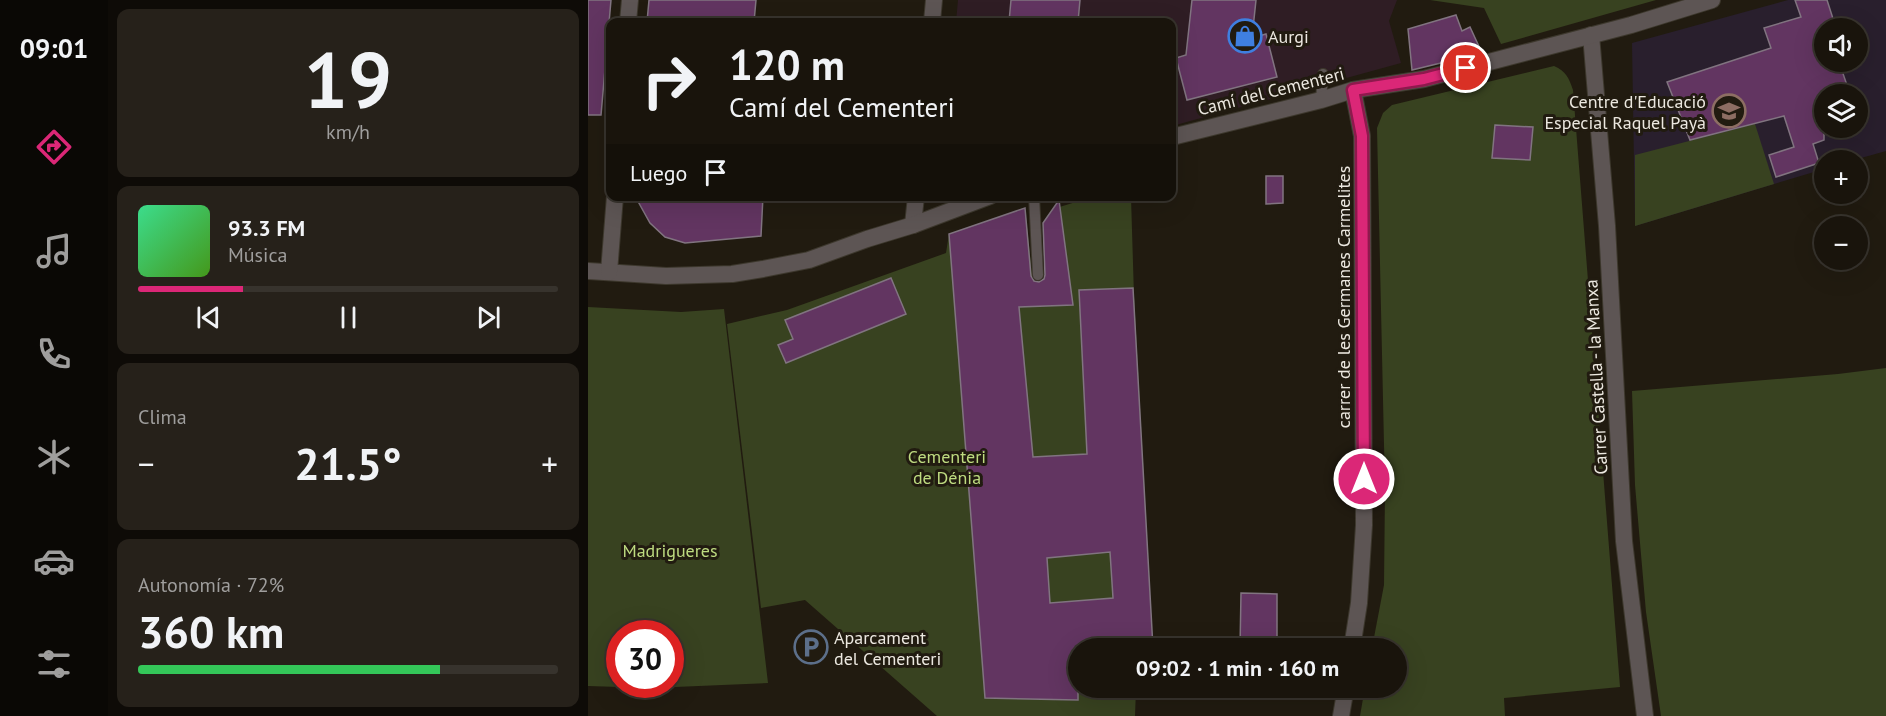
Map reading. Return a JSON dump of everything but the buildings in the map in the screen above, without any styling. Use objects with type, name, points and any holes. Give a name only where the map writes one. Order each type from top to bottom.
[{"type":"street","points":[[628,18],[630,0]]},
{"type":"street","points":[[932,18],[934,0]]},
{"type":"street","name":"Camí del Cementeri","points":[[1176,135],[1321,100],[1353,90],[1424,79],[1712,0]]},
{"type":"street","name":"Carrer Castella - la Manxa","points":[[1591,35],[1608,226],[1624,541],[1645,716]]},
{"type":"street","name":"carrer de les Germanes Carmelites","points":[[1353,90],[1362,136],[1364,525],[1360,593],[1353,638]]},
{"type":"street","points":[[609,272],[615,201]]},
{"type":"street","points":[[913,225],[915,201]]},
{"type":"street","points":[[588,271],[666,276],[753,271],[809,260],[977,201]]},
{"type":"street","points":[[1341,716],[1344,698]]},
{"type":"lane","points":[[1321,100],[1323,74]]},
{"type":"lane","points":[[1034,201],[1038,275]]},
{"type":"shaded area","points":[[958,0],[1397,0],[1389,21],[1401,63],[1176,125],[1176,18],[956,18]]},
{"type":"shaded area","name":"Centre d'Educació Especial Raquel Payà","points":[[1788,0],[1886,0],[1886,151],[1868,156],[1868,150],[1814,150],[1814,172],[1635,226],[1632,43]]},
{"type":"green space","points":[[1430,0],[1656,0],[1501,44],[1484,8]]},
{"type":"green space","points":[[1554,66],[1566,75],[1570,82],[1573,90],[1620,687],[1504,698],[1505,716],[1360,716],[1363,698],[1407,698],[1407,638],[1374,638],[1384,585],[1385,490],[1377,128],[1383,113],[1392,105]]},
{"type":"green space","points":[[1755,124],[1774,184],[1635,226],[1635,155]]},
{"type":"green space","name":"Cementeri de Dénia","points":[[1079,201],[1131,201],[1152,638],[1068,638],[1068,698],[1136,698],[1135,716],[937,716],[805,600],[761,608],[727,324],[787,310],[946,253],[949,234],[1025,208],[1034,292],[1055,291],[1045,221],[1053,209]]},
{"type":"green space","name":"Madrigueres","points":[[588,307],[681,312],[724,309],[768,683],[684,687],[684,620],[606,620],[606,687],[588,686]]},
{"type":"green space","points":[[1886,368],[1886,716],[1661,716],[1646,612],[1635,485],[1632,391]]},
{"type":"place","name":"Aurgi","points":[[1245,36]]},
{"type":"place","name":"Centre d'Educació Especial Raquel Payà","points":[[1729,111]]},
{"type":"place","name":"Aparcament del Cementeri","points":[[811,647]]},
{"type":"route","points":[[1364,479],[1362,136],[1353,90],[1424,79],[1466,68]]}]
